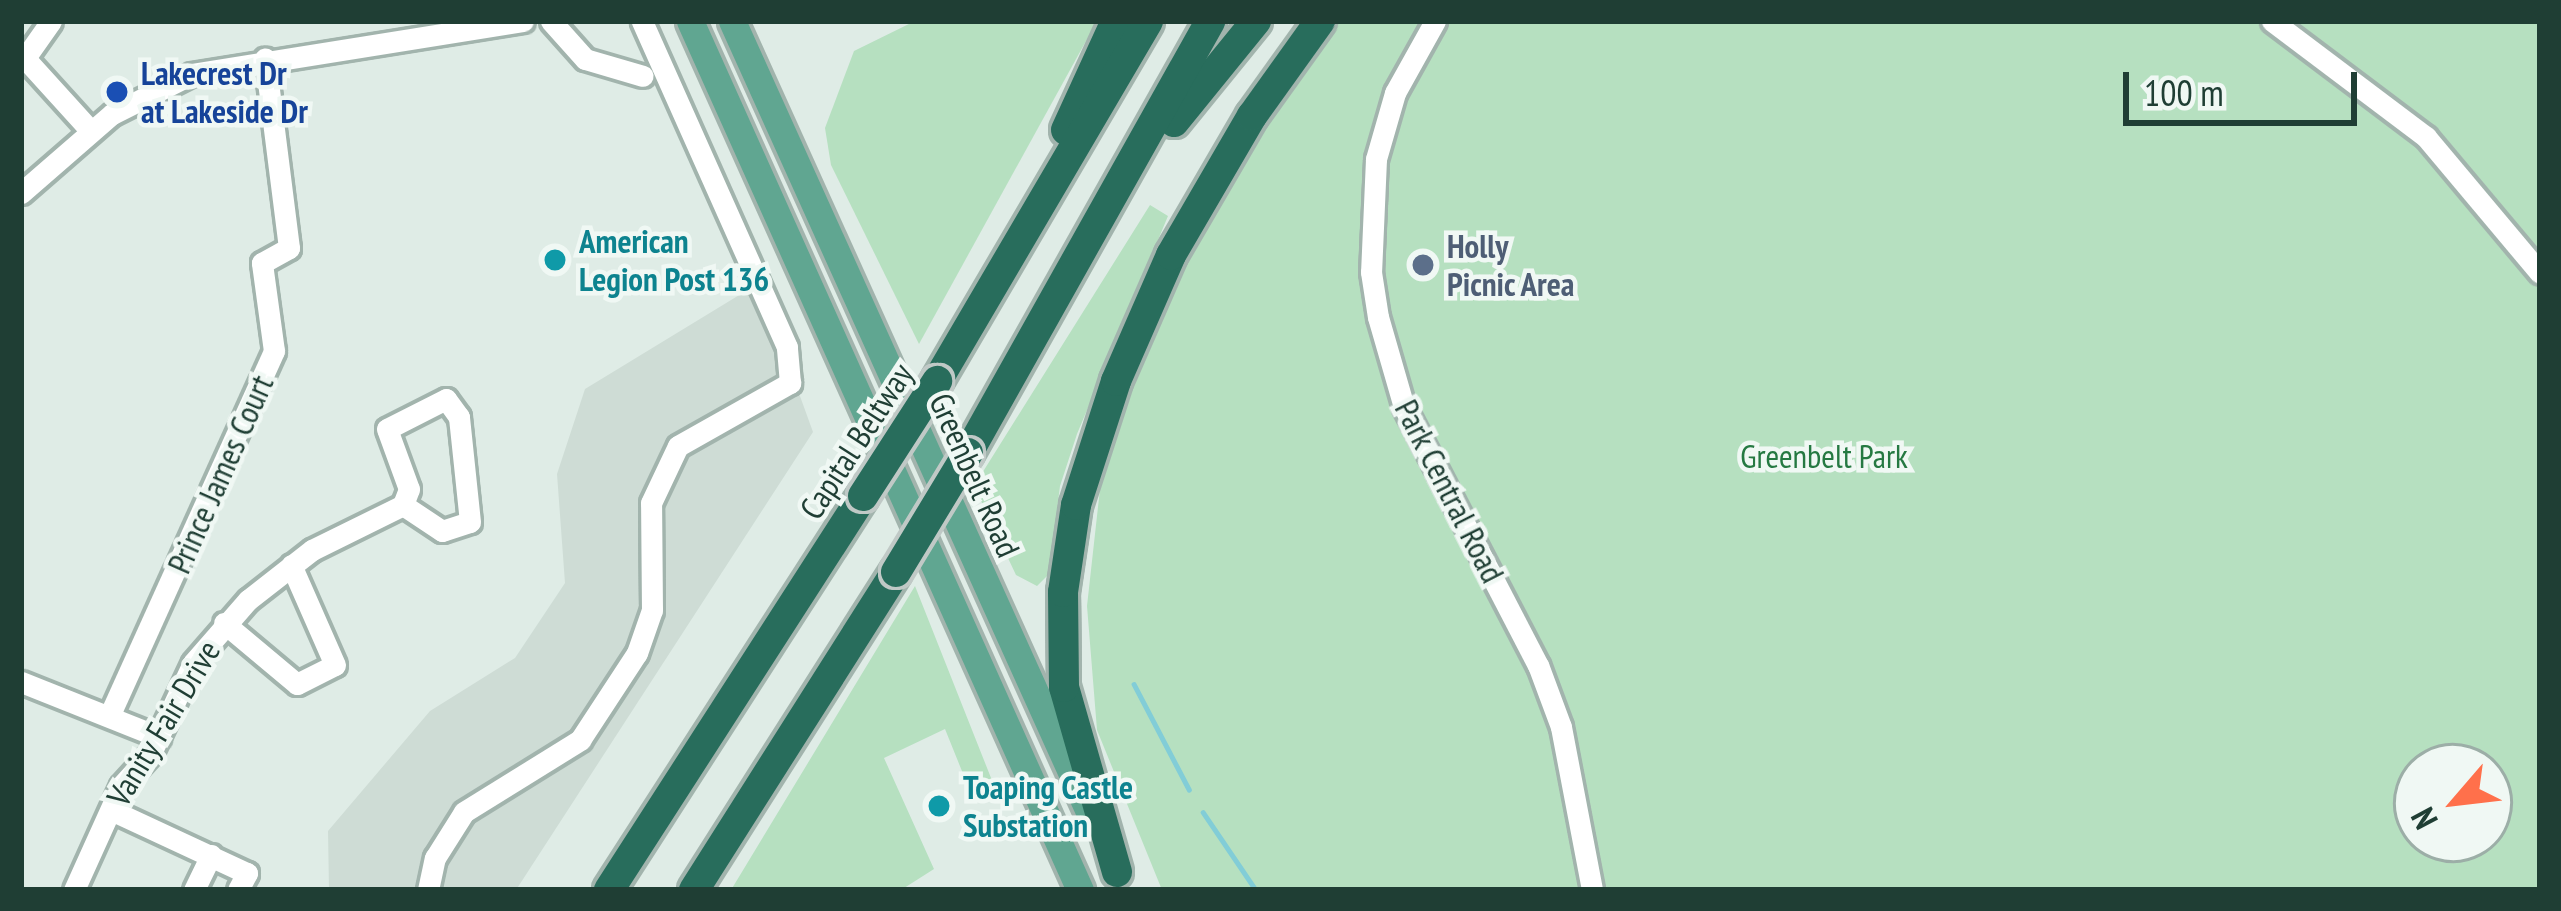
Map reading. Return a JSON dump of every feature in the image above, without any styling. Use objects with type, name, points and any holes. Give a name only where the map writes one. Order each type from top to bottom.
[{"type":"highway","points":[[980,312],[1115,21]]},
{"type":"highway","name":"Capital Beltway","points":[[605,890],[937,381],[1148,21]]},
{"type":"highway","points":[[694,890],[968,453],[1210,21]]},
{"type":"highway","points":[[1091,240],[1203,79],[1256,21]]},
{"type":"highway","points":[[1121,881],[1064,687],[1063,592],[1076,505],[1116,381],[1171,255],[1252,116],[1320,21]]},
{"type":"main road","points":[[690,21],[1080,890]]},
{"type":"main road","name":"Greenbelt Road","points":[[732,21],[1121,881]]},
{"type":"street","points":[[51,21],[23,56],[90,130]]},
{"type":"street","points":[[21,193],[90,130],[192,74],[265,59],[455,38],[524,21]]},
{"type":"street","points":[[550,21],[585,59],[643,76]]},
{"type":"street","points":[[428,890],[435,858],[464,812],[563,752],[592,723],[637,653],[652,610],[649,516],[658,480],[688,438],[784,390],[792,374],[787,347],[642,21]]},
{"type":"street","name":"Park Central Road","points":[[1436,21],[1395,93],[1376,159],[1371,256],[1378,317],[1404,407],[1538,665],[1561,727],[1592,890]]},
{"type":"street","points":[[2272,21],[2426,137],[2540,273]]},
{"type":"street","name":"Prince James Court","points":[[111,712],[274,351],[262,263],[289,248],[265,59]]},
{"type":"street","points":[[446,399],[459,417],[470,522],[442,531],[403,505],[409,489],[387,429],[446,399]]},
{"type":"street","name":"Vanity Fair Drive","points":[[74,890],[111,810],[159,737],[194,663],[224,623],[291,565],[403,505]]},
{"type":"street","points":[[224,623],[297,685],[335,665],[291,565]]},
{"type":"street","points":[[21,682],[111,712],[159,737]]},
{"type":"street","points":[[111,810],[211,855],[242,881]]},
{"type":"street","points":[[194,890],[211,855]]},
{"type":"shaded area","points":[[759,283],[813,432],[516,890],[329,890],[328,831],[430,711],[515,658],[565,583],[557,474],[585,389]]},
{"type":"green space","points":[[915,21],[1097,21],[919,344],[831,165],[825,128],[854,51]]},
{"type":"green space","name":"Greenbelt Park","points":[[1338,21],[2540,21],[2540,890],[1162,890],[1097,730],[1087,606],[1101,480],[1133,372],[1207,215],[1258,128]]},
{"type":"green space","points":[[1150,205],[1168,216],[1077,434],[1060,486],[1049,574],[1037,586],[1016,575],[974,486]]},
{"type":"green space","points":[[915,586],[995,788],[972,796],[945,729],[884,758],[934,869],[901,890],[731,890]]},
{"type":"waterway","points":[[1134,684],[1189,789]]},
{"type":"waterway","points":[[1203,812],[1256,890]]},
{"type":"place","name":"Lakecrest Dr at Lakeside Dr","points":[[117,92]]},
{"type":"place","name":"American Legion Post 136","points":[[555,260]]},
{"type":"place","name":"Holly Picnic Area","points":[[1423,265]]},
{"type":"place","name":"Toaping Castle Substation","points":[[939,806]]}]
